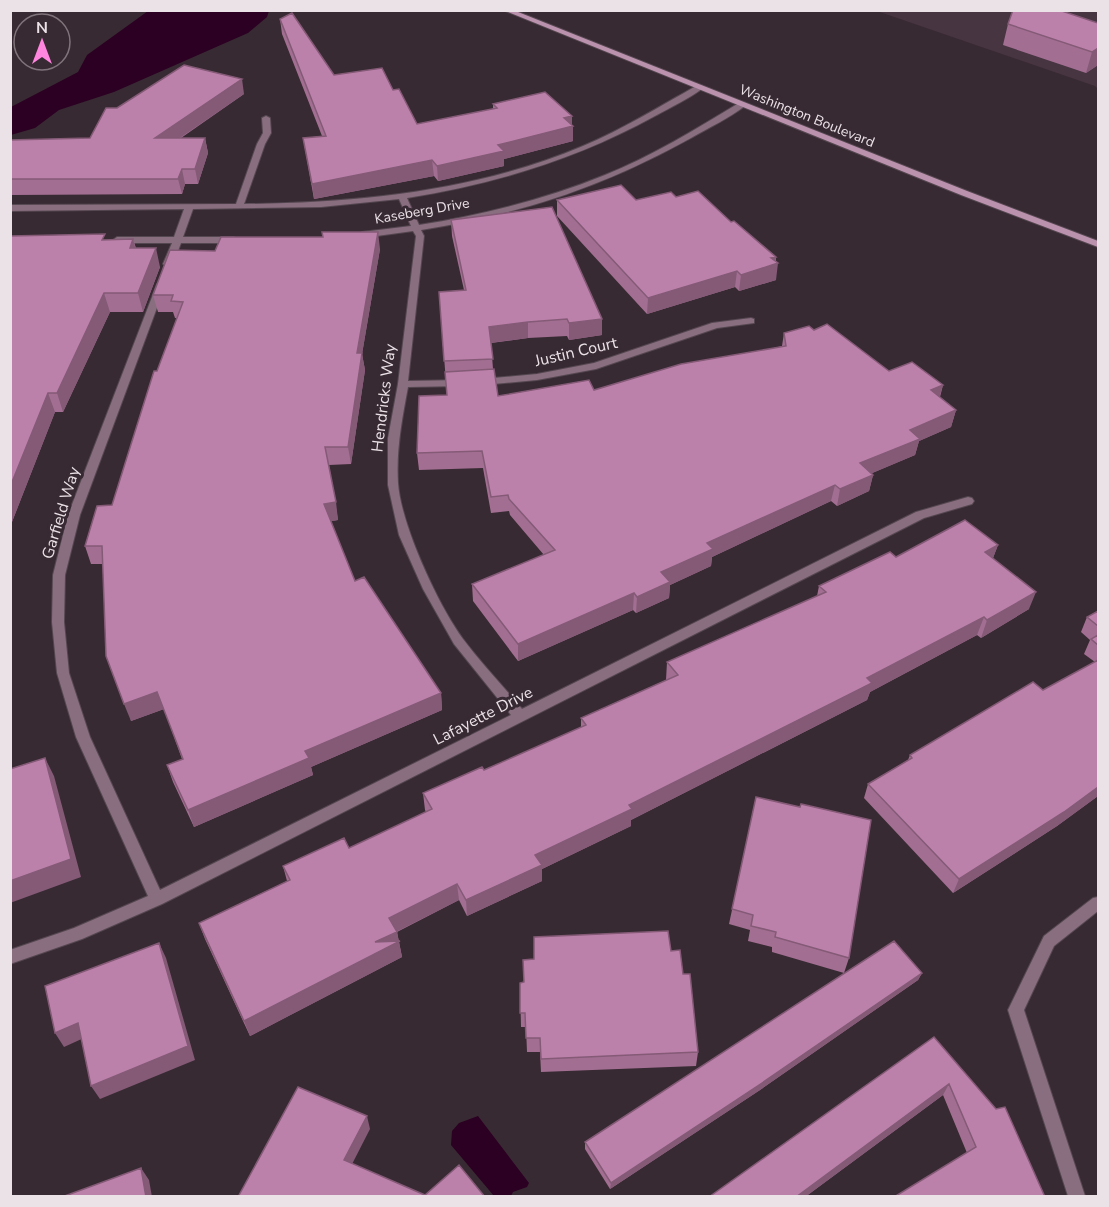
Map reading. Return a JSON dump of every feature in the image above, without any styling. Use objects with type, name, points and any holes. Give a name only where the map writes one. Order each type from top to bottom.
[{"type":"main road","name":"Washington Boulevard","points":[[507,10],[699,88],[1098,244]]},
{"type":"street","name":"Kaseberg Drive","points":[[10,208],[322,205],[402,196],[497,177],[571,154],[609,137],[699,88]]},
{"type":"street","name":"Kaseberg Drive","points":[[356,236],[416,228],[522,204],[609,176],[647,158],[742,105]]},
{"type":"street","points":[[239,206],[267,132],[266,118]]},
{"type":"street","name":"Hendricks Way","points":[[402,196],[420,236],[403,384],[393,438],[393,485],[405,535],[429,589],[458,641],[520,716]]},
{"type":"street","name":"Garfield Way","points":[[157,899],[83,736],[63,673],[58,622],[59,575],[74,515],[190,206]]},
{"type":"street","points":[[107,240],[245,240]]},
{"type":"street","name":"Justin Court","points":[[403,384],[480,382],[537,377],[596,366],[715,325],[751,321]]},
{"type":"street","name":"Lafayette Drive","points":[[10,957],[77,934],[157,899],[920,515],[969,501]]},
{"type":"street","points":[[1076,1197],[1016,1010],[1049,941],[1098,903]]},
{"type":"shaded area","points":[[148,11],[269,11],[267,17],[248,33],[114,92],[59,110],[35,128],[11,135],[11,107],[78,72],[87,55]]},
{"type":"shaded area","points":[[877,11],[1098,11],[1098,89],[1095,86]]},
{"type":"shaded area","points":[[478,1116],[529,1183],[527,1187],[513,1192],[511,1196],[494,1196],[451,1145],[452,1131],[459,1123]]},
{"type":"building","points":[[1013,10],[1059,10],[1098,23],[1098,48],[1092,52],[1008,24]]},
{"type":"building","points":[[292,13],[334,75],[382,68],[393,90],[399,89],[417,124],[497,108],[493,104],[545,92],[572,116],[564,118],[573,126],[498,145],[504,151],[437,166],[432,160],[312,184],[303,138],[326,136],[280,19]]},
{"type":"building","points":[[184,65],[242,79],[155,138],[205,138],[195,169],[182,169],[178,179],[10,179],[10,140],[90,138],[106,108],[117,108]]},
{"type":"building","points":[[621,185],[636,200],[671,192],[676,197],[698,191],[731,222],[734,221],[776,257],[771,258],[778,263],[741,275],[737,271],[648,298],[557,200]]},
{"type":"building","points":[[552,207],[602,319],[569,323],[567,319],[489,327],[493,359],[444,361],[439,292],[466,290],[451,220]]},
{"type":"building","points":[[322,232],[378,232],[357,353],[362,353],[348,447],[325,447],[336,502],[324,504],[355,581],[364,577],[441,693],[305,751],[309,758],[188,810],[167,765],[183,759],[157,692],[124,704],[106,656],[102,546],[85,546],[97,506],[112,505],[154,371],[157,371],[183,302],[171,301],[173,295],[153,295],[170,250],[215,251],[221,237],[323,237]]},
{"type":"building","points":[[105,234],[102,240],[133,239],[130,248],[156,248],[138,293],[104,293],[57,393],[48,393],[10,487],[10,236]]},
{"type":"building","points":[[827,324],[889,371],[912,362],[943,385],[931,390],[956,410],[910,430],[920,439],[860,463],[873,475],[840,489],[835,485],[707,543],[713,549],[661,572],[670,582],[637,597],[634,593],[518,644],[472,584],[555,550],[509,499],[508,495],[491,497],[482,451],[417,453],[419,396],[447,395],[445,372],[494,369],[498,396],[589,380],[594,390],[681,364],[786,346],[784,333],[809,326],[814,330]]},
{"type":"building","points":[[965,520],[998,545],[985,552],[1036,592],[987,620],[984,617],[867,678],[872,683],[629,805],[632,809],[535,855],[542,865],[466,900],[457,884],[389,918],[397,932],[375,942],[400,941],[244,1021],[199,923],[290,880],[283,866],[344,838],[349,848],[432,809],[423,793],[482,767],[484,770],[586,725],[581,718],[678,675],[667,662],[826,592],[819,586],[890,552],[896,557]]},
{"type":"building","points":[[1098,611],[1098,626],[1087,617]]},
{"type":"building","points":[[1098,635],[1098,645],[1091,639]]},
{"type":"building","points":[[1098,660],[1098,787],[1064,812],[959,879],[868,784],[912,758],[910,755],[1033,682],[1043,690]]},
{"type":"building","points":[[45,758],[71,859],[10,881],[10,769]]},
{"type":"building","points":[[756,797],[800,807],[801,804],[871,820],[849,958],[775,937],[776,932],[751,926],[753,915],[732,909]]},
{"type":"building","points":[[668,931],[671,951],[680,950],[683,974],[690,974],[698,1052],[541,1059],[540,1038],[526,1038],[525,1013],[520,1013],[520,983],[524,982],[523,960],[534,959],[534,937]]},
{"type":"building","points":[[894,941],[922,973],[611,1183],[585,1142]]},
{"type":"building","points":[[159,943],[188,1046],[91,1086],[78,1023],[55,1033],[45,986]]},
{"type":"building","points":[[934,1037],[996,1109],[1005,1107],[1045,1197],[894,1197],[976,1147],[949,1084],[796,1197],[709,1197]]},
{"type":"building","points":[[298,1087],[367,1116],[344,1160],[425,1195],[459,1165],[485,1197],[238,1197]]},
{"type":"building","points":[[141,1168],[146,1197],[62,1197]]}]
